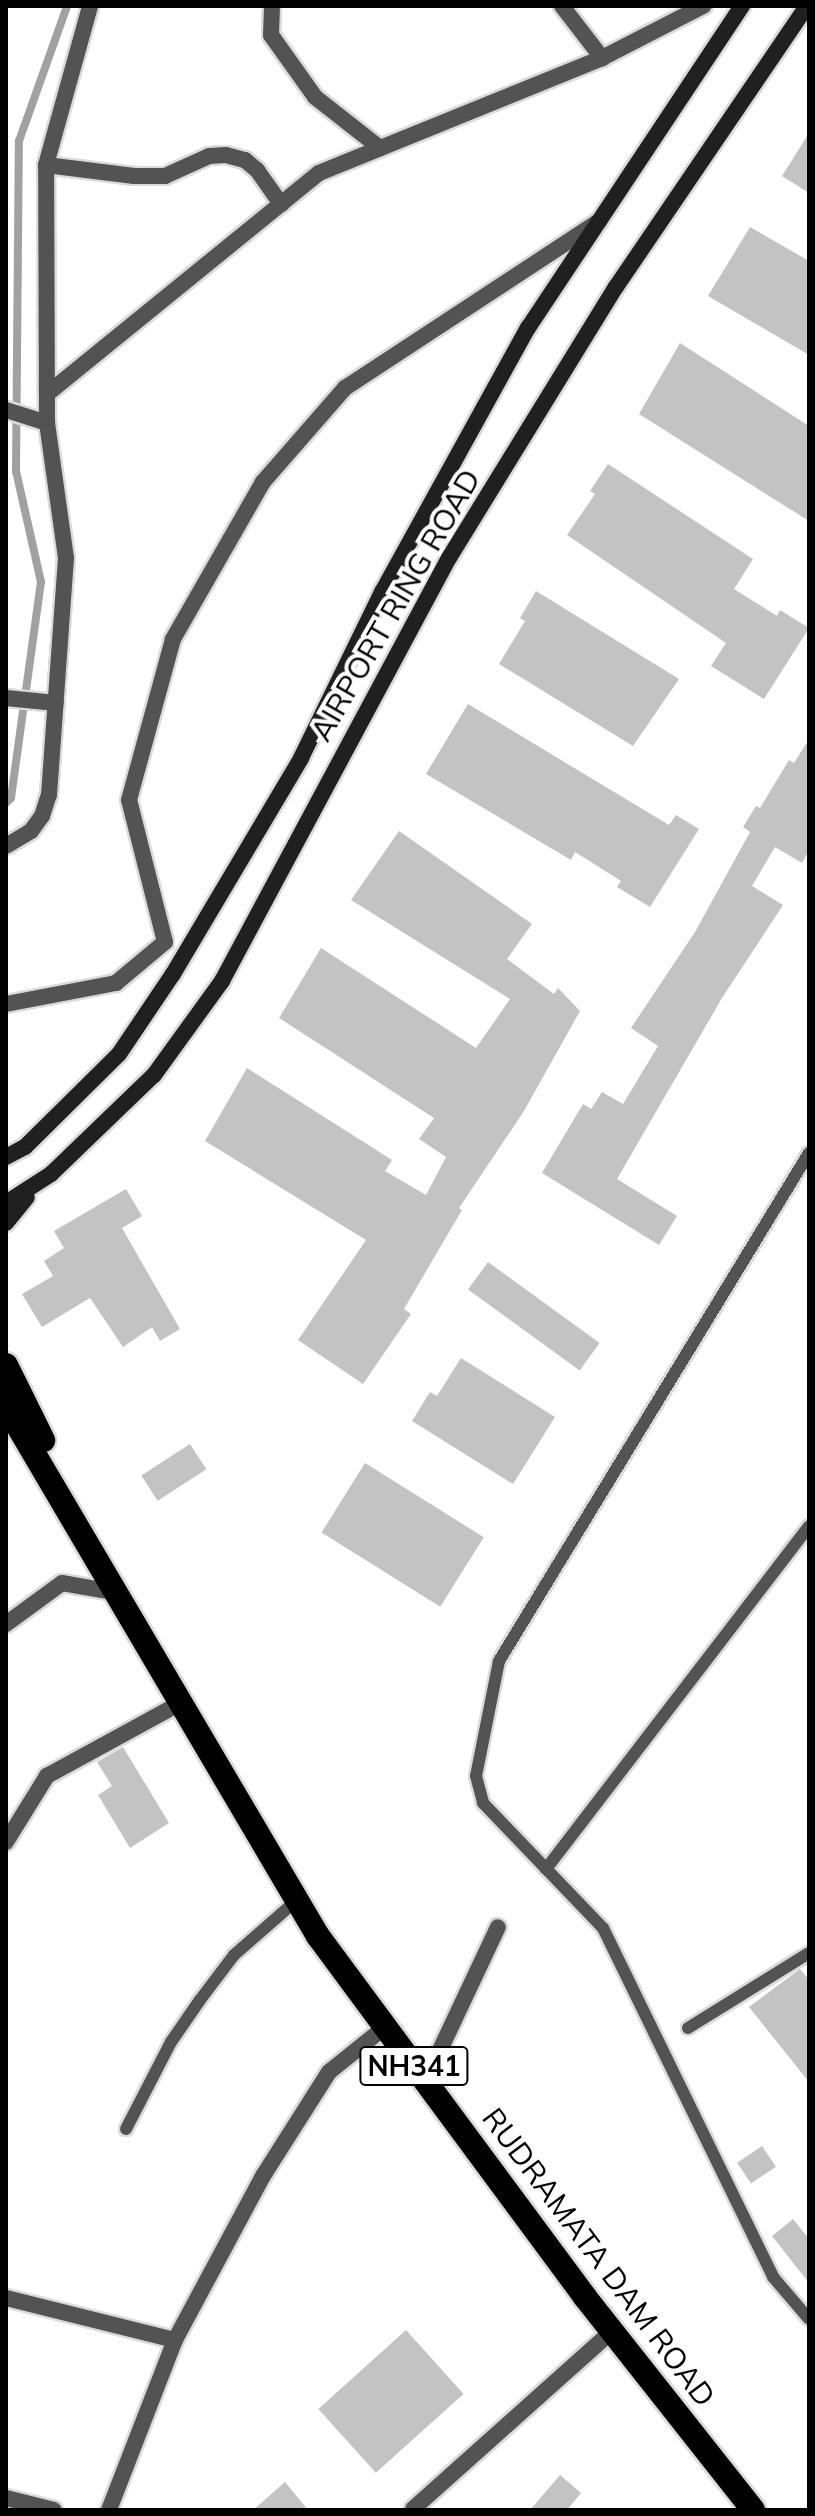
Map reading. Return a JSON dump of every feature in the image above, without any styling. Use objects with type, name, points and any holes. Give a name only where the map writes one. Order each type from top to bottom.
[{"type":"highway","name":"NH341","points":[[6,1365],[118,1593]]},
{"type":"highway","name":"NH341","points":[[6,1406],[118,1593]]},
{"type":"highway","name":"RUDRAMATA DAM ROAD","points":[[118,1593],[318,1936],[612,2331],[753,2510]]},
{"type":"main road","name":"AIRPORT RING ROAD","points":[[6,1157],[25,1147],[119,1054],[173,974],[301,758],[382,592],[528,328],[742,6]]},
{"type":"main road","name":"AIRPORT RING ROAD","points":[[6,1203],[51,1174],[154,1075],[222,981],[449,558],[616,287],[807,6]]},
{"type":"main road","points":[[6,1223],[19,1203],[51,1174]]},
{"type":"street","points":[[6,846],[31,831],[42,816],[49,795],[66,558],[47,423],[46,165],[90,6]]},
{"type":"street","points":[[272,6],[271,35],[315,97],[380,148]]},
{"type":"street","points":[[562,6],[602,58]]},
{"type":"street","points":[[47,394],[319,173],[602,58],[703,6]]},
{"type":"street","points":[[46,165],[134,176],[165,176],[209,156],[226,155],[245,160],[257,170],[281,204]]},
{"type":"street","points":[[6,1004],[116,983],[165,942],[129,800],[173,639],[263,482],[345,388],[600,220]]},
{"type":"street","points":[[6,410],[47,423]]},
{"type":"street","points":[[9,698],[56,703]]},
{"type":"street","points":[[6,1624],[62,1583],[118,1593]]},
{"type":"street","points":[[6,1842],[47,1776],[182,1702]]},
{"type":"street","points":[[425,2082],[498,1927]]},
{"type":"street","points":[[109,2510],[175,2340],[263,2176],[329,2072],[385,2027]]},
{"type":"street","points":[[6,2298],[175,2340]]},
{"type":"street","points":[[413,2509],[612,2331]]},
{"type":"street","points":[[6,2498],[54,2510]]},
{"type":"lane","points":[[809,1153],[499,1661],[476,1776],[483,1803],[603,1928],[773,2277],[809,2319]]},
{"type":"lane","points":[[546,1869],[809,1526]]},
{"type":"lane","points":[[126,2129],[171,2042],[200,2000],[234,1955],[297,1900]]},
{"type":"lane","points":[[688,2028],[809,1953]]},
{"type":"building","points":[[809,133],[809,193],[782,176]]},
{"type":"building","points":[[750,227],[809,261],[809,355],[708,296]]},
{"type":"building","points":[[680,343],[809,426],[809,521],[639,414]]},
{"type":"building","points":[[608,464],[753,559],[734,589],[777,616],[780,610],[809,628],[764,699],[711,666],[726,643],[567,535],[595,494],[590,491]]},
{"type":"building","points":[[536,591],[679,679],[633,746],[499,664],[525,621],[520,618]]},
{"type":"building","points":[[468,704],[669,825],[676,815],[699,829],[650,907],[617,887],[621,881],[575,852],[571,860],[426,774]]},
{"type":"building","points":[[809,739],[809,850],[802,863],[775,847],[752,886],[783,905],[722,998],[617,1179],[677,1216],[659,1245],[542,1173],[583,1104],[591,1109],[602,1092],[623,1104],[658,1046],[631,1028],[695,932],[750,832],[743,827],[756,806],[760,808],[789,760],[794,763]]},
{"type":"building","points":[[399,831],[532,924],[507,959],[554,994],[558,988],[580,1011],[524,1111],[459,1208],[462,1210],[404,1309],[411,1314],[363,1384],[298,1340],[366,1240],[205,1141],[247,1068],[392,1160],[385,1171],[426,1195],[446,1157],[419,1139],[434,1118],[279,1018],[321,948],[476,1048],[510,999],[351,900]]},
{"type":"building","points":[[126,1189],[142,1216],[122,1228],[180,1329],[160,1341],[152,1327],[123,1347],[90,1298],[42,1327],[22,1294],[53,1276],[44,1261],[64,1248],[54,1231]]},
{"type":"building","points":[[488,1262],[600,1343],[580,1371],[468,1290]]},
{"type":"building","points":[[461,1358],[555,1417],[513,1484],[412,1421],[430,1392],[437,1396]]},
{"type":"building","points":[[190,1444],[206,1469],[158,1501],[141,1476]]},
{"type":"building","points":[[365,1463],[484,1537],[440,1607],[322,1533]]},
{"type":"building","points":[[123,1747],[169,1823],[130,1848],[98,1795],[112,1786],[97,1762]]},
{"type":"building","points":[[800,1969],[809,1980],[809,2082],[749,2007]]},
{"type":"building","points":[[762,2146],[776,2167],[751,2184],[737,2163]]},
{"type":"building","points":[[793,2219],[809,2239],[809,2283],[772,2236]]},
{"type":"building","points":[[406,2330],[464,2394],[376,2473],[318,2409]]},
{"type":"building","points":[[560,2475],[581,2493],[567,2510],[530,2510]]},
{"type":"building","points":[[285,2482],[308,2510],[253,2510]]},
{"type":"waterway","points":[[6,803],[11,798],[41,582],[16,471],[19,141],[67,6]]}]
